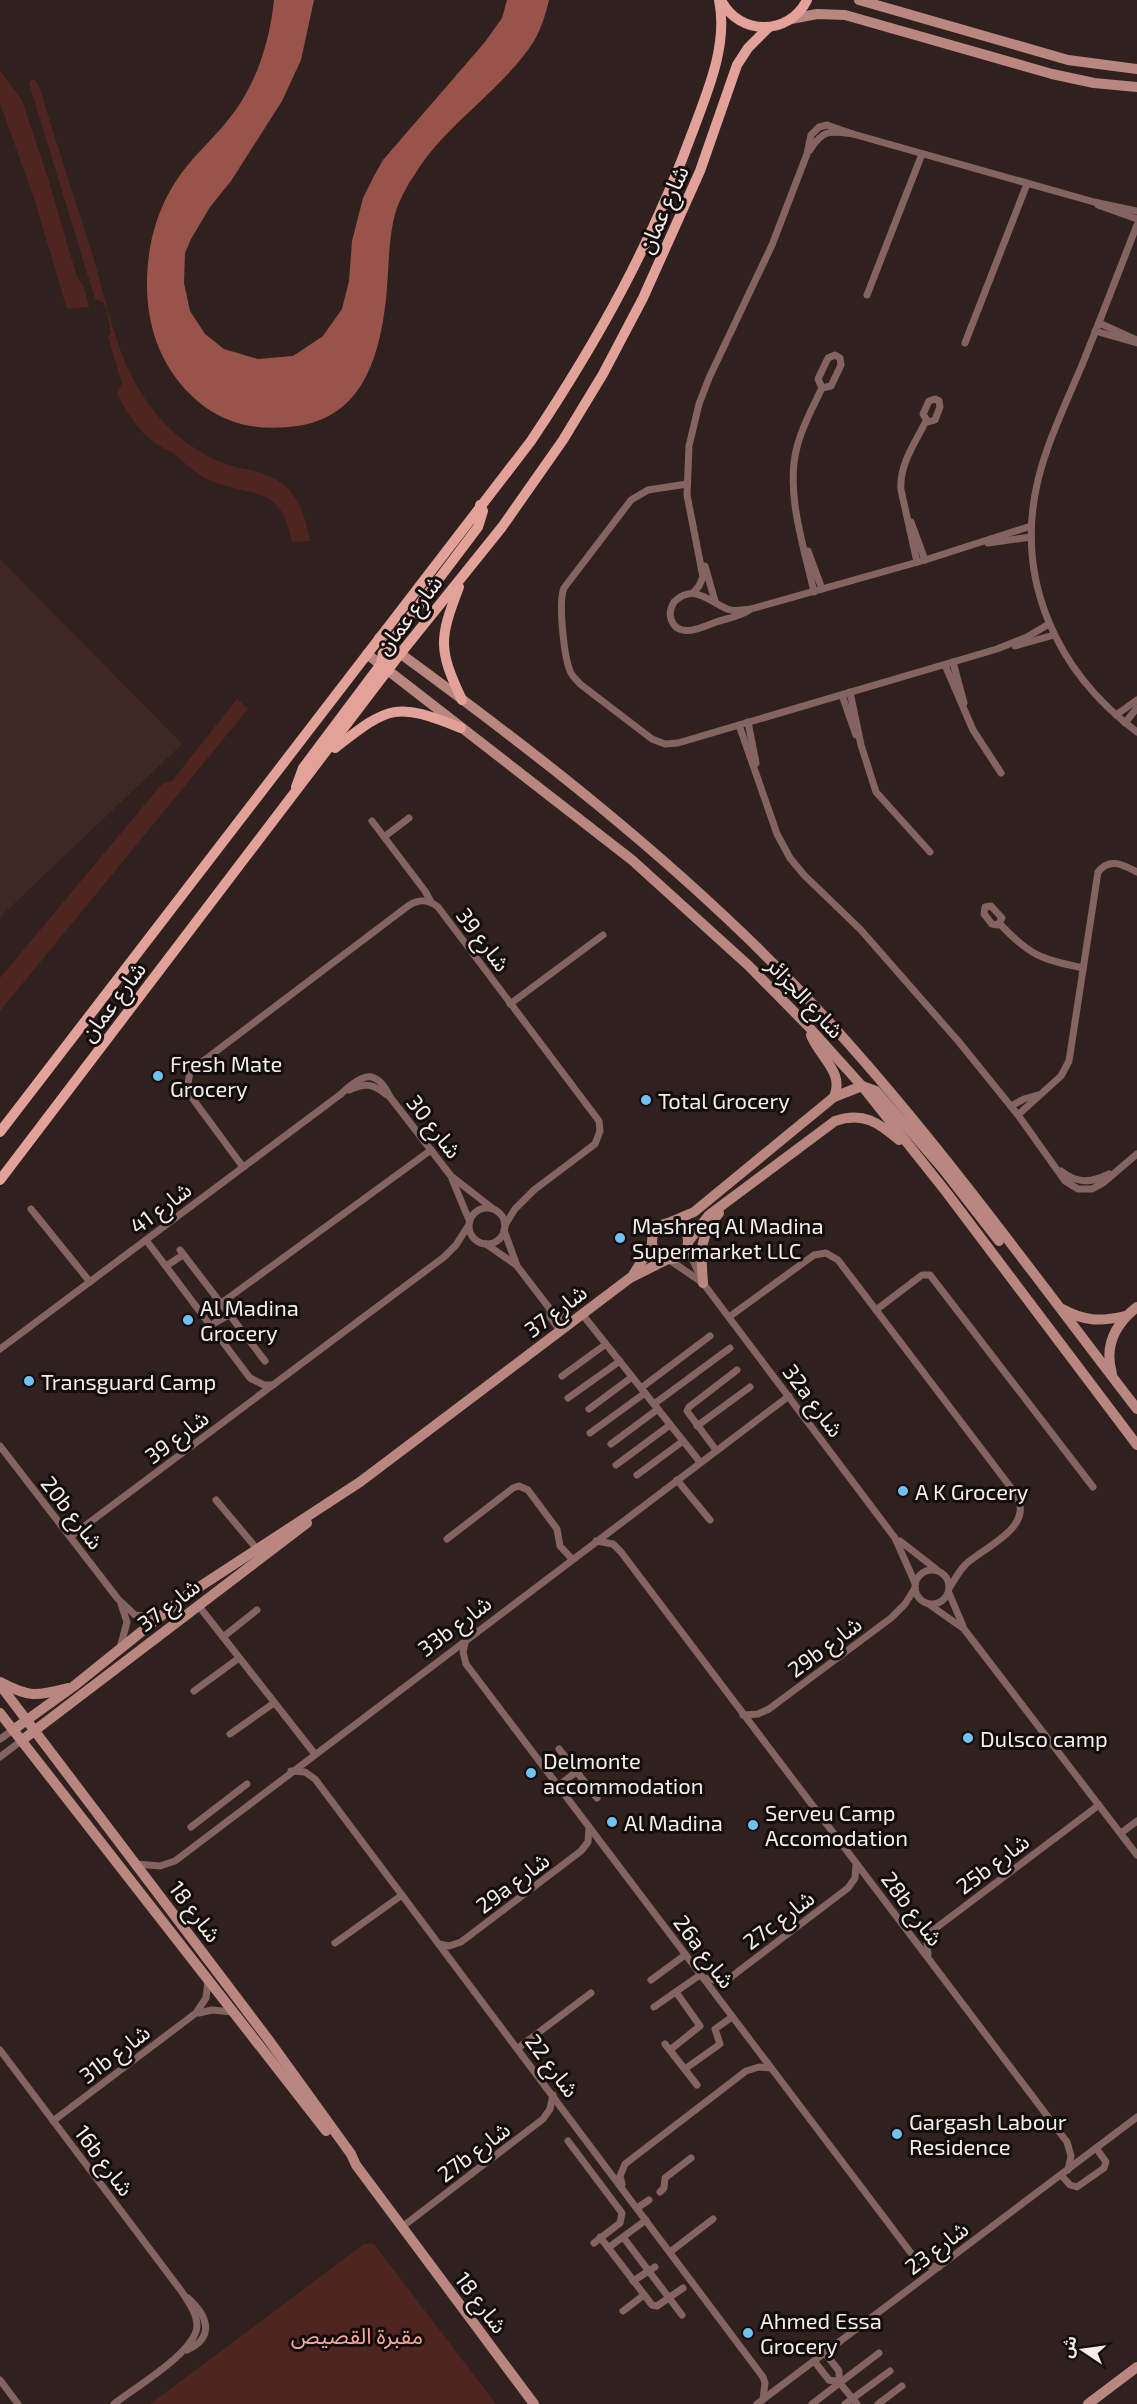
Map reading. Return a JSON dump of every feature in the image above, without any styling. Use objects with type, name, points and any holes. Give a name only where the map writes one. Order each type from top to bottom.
[{"type":"main road","points":[[720,0],[733,17],[743,23],[768,28],[791,19],[807,0]]},
{"type":"main road","name":"شارع عمان","points":[[0,1132],[531,441],[565,390],[618,300],[645,247],[682,162],[716,60],[722,30],[720,0]]},
{"type":"main road","name":"شارع عمان","points":[[0,1180],[323,757],[385,667],[400,654],[463,575],[563,440],[613,358],[643,298],[693,188],[720,119],[737,65],[754,41],[768,28]]},
{"type":"main road","points":[[295,793],[303,768],[385,667],[389,645],[478,527],[483,511],[480,505]]},
{"type":"main road","points":[[462,700],[446,664],[442,644],[445,624],[463,575]]},
{"type":"main road","points":[[377,640],[385,667]]},
{"type":"main road","points":[[323,757],[369,721],[395,712],[419,712],[461,728]]},
{"type":"street","points":[[860,0],[1057,57],[1137,69]]},
{"type":"street","points":[[791,19],[817,14],[845,15],[1061,76],[1094,83],[1137,87]]},
{"type":"street","points":[[693,593],[701,582],[701,562],[690,515],[687,484],[692,432],[703,392],[768,253],[807,154],[816,140],[825,133],[833,131],[853,134],[1027,184],[1137,211]]},
{"type":"street","points":[[867,295],[922,154]]},
{"type":"street","points":[[964,343],[1027,184]]},
{"type":"street","points":[[1094,202],[1137,219]]},
{"type":"street","points":[[1137,225],[1051,439],[1038,480],[1031,526],[1036,586],[1054,635],[1082,679],[1116,715],[1137,732]]},
{"type":"street","points":[[1099,323],[1137,341]]},
{"type":"street","points":[[1095,331],[1137,341]]},
{"type":"street","points":[[814,592],[794,501],[794,461],[801,432],[822,388],[818,379],[828,358],[833,355],[838,356],[841,365],[831,386],[822,388]]},
{"type":"street","points":[[917,562],[901,490],[901,473],[926,421]]},
{"type":"street","points":[[687,484],[648,490],[631,500],[564,588],[560,604],[568,664],[572,675],[580,684],[659,742],[678,742],[997,649],[1054,635]]},
{"type":"street","points":[[906,511],[925,560]]},
{"type":"street","points":[[751,609],[740,616],[692,631],[679,629],[671,620],[672,605],[681,596],[693,593],[733,610],[751,609],[925,560],[1031,526]]},
{"type":"street","points":[[980,543],[1031,537]]},
{"type":"street","points":[[803,540],[822,589]]},
{"type":"street","points":[[701,562],[706,568],[715,602]]},
{"type":"street","points":[[997,649],[1027,637],[1049,624]]},
{"type":"street","name":"شارع الجزائر","points":[[377,640],[389,645],[462,700],[637,837],[701,893],[770,960],[860,1056],[947,1161],[1137,1409]]},
{"type":"street","name":"شارع الجزائر","points":[[367,654],[599,833],[677,899],[749,966],[808,1026],[862,1086],[917,1155],[1137,1445]]},
{"type":"street","points":[[953,662],[966,714]]},
{"type":"street","points":[[945,664],[985,752],[1001,773]]},
{"type":"street","points":[[850,692],[861,745]]},
{"type":"street","points":[[842,695],[876,792],[930,852]]},
{"type":"street","points":[[1116,715],[1137,700]]},
{"type":"street","points":[[1125,723],[1137,708]]},
{"type":"street","points":[[748,722],[758,775]]},
{"type":"street","points":[[739,725],[777,834],[797,867],[898,970],[1011,1106],[1055,1165],[1072,1179],[1084,1182],[1114,1172],[1137,1154]]},
{"type":"street","points":[[384,837],[410,818]]},
{"type":"street","points":[[372,821],[431,902]]},
{"type":"street","points":[[1018,1115],[1060,1076],[1069,1061],[1098,872],[1103,866],[1112,863],[1137,872]]},
{"type":"street","points":[[243,1167],[190,1095],[188,1084],[190,1071],[414,902],[418,882]]},
{"type":"street","name":"شارع 39","points":[[414,902],[423,900],[438,907],[599,1121],[600,1126],[595,1144],[534,1190],[515,1209],[505,1227]]},
{"type":"street","points":[[1000,924],[1018,943],[1035,956],[1083,968]]},
{"type":"street","points":[[510,1004],[603,935]]},
{"type":"street","points":[[808,1026],[814,1043],[836,1076],[837,1090],[834,1097]]},
{"type":"street","name":"شارع 30","points":[[341,1094],[367,1084],[377,1087],[390,1097],[451,1176],[492,1208]]},
{"type":"street","points":[[917,1155],[873,1120],[856,1116],[843,1118],[829,1124],[703,1221],[681,1255],[668,1259],[657,1254],[652,1245],[655,1231],[694,1212],[834,1097],[862,1086],[876,1091],[943,1169],[1018,1267],[1035,1277]]},
{"type":"street","name":"شارع 41","points":[[0,1349],[341,1094]]},
{"type":"street","points":[[1011,1106],[1038,1095]]},
{"type":"street","points":[[220,1304],[431,1150]]},
{"type":"street","name":"شارع 30","points":[[451,1176],[469,1223]]},
{"type":"street","points":[[703,1283],[700,1252],[704,1235],[730,1199]]},
{"type":"street","points":[[517,1266],[501,1214],[486,1207],[475,1211],[469,1223],[472,1237],[517,1266],[550,1309],[559,1313],[564,1327]]},
{"type":"street","points":[[31,1209],[90,1282]]},
{"type":"street","name":"شارع 39","points":[[70,1538],[444,1257],[456,1245],[469,1223]]},
{"type":"street","points":[[668,1223],[682,1228],[687,1244]]},
{"type":"street","points":[[486,1244],[500,1239],[505,1227]]},
{"type":"street","points":[[146,1240],[250,1378],[259,1384],[273,1385]]},
{"type":"street","name":"32a شارع","points":[[687,1244],[703,1283],[896,1538],[915,1586]]},
{"type":"street","name":"شارع 37","points":[[630,1278],[652,1245]]},
{"type":"street","points":[[166,1266],[181,1252],[264,1361]]},
{"type":"street","points":[[729,1317],[813,1255],[830,1254],[838,1260],[1015,1493],[1021,1503],[1021,1515],[1015,1526],[967,1564],[940,1603],[930,1605]]},
{"type":"street","name":"32a شارع","points":[[668,1259],[703,1283]]},
{"type":"street","name":"شارع 37","points":[[0,1757],[564,1327],[630,1278],[668,1259]]},
{"type":"street","points":[[876,1310],[922,1275],[930,1275],[1093,1487]]},
{"type":"street","points":[[1058,1306],[1090,1321],[1103,1321],[1125,1316]]},
{"type":"street","points":[[1114,1379],[1110,1362],[1110,1346],[1115,1331],[1125,1316],[1137,1307]]},
{"type":"street","points":[[550,1309],[550,1317],[564,1327]]},
{"type":"street","points":[[582,1314],[700,1462]]},
{"type":"street","points":[[211,1326],[229,1315]]},
{"type":"street","points":[[590,1433],[710,1336]]},
{"type":"street","points":[[562,1376],[606,1344]]},
{"type":"street","points":[[611,1444],[730,1348]]},
{"type":"street","points":[[568,1398],[620,1361]]},
{"type":"street","points":[[716,1450],[687,1413],[689,1407],[737,1370]]},
{"type":"street","points":[[589,1408],[632,1377]]},
{"type":"street","points":[[697,1426],[750,1387]]},
{"type":"street","name":"33b شارع","points":[[136,1864],[160,1866],[170,1863],[789,1396]]},
{"type":"street","points":[[616,1465],[670,1425]]},
{"type":"street","points":[[637,1475],[683,1442]]},
{"type":"street","name":"20b شارع","points":[[0,1446],[118,1599],[135,1615],[159,1617]]},
{"type":"street","points":[[677,1480],[710,1520]]},
{"type":"street","name":"شارع 37","points":[[0,1739],[74,1686],[187,1595],[360,1482]]},
{"type":"street","points":[[447,1539],[513,1488],[519,1486],[528,1490],[557,1529],[560,1546],[572,1559]]},
{"type":"street","points":[[216,1500],[257,1549]]},
{"type":"street","name":"32a شارع","points":[[896,1538],[939,1571]]},
{"type":"street","name":"28b شارع","points":[[596,1541],[613,1544],[621,1552],[1069,2145],[1071,2156],[1064,2173]]},
{"type":"street","points":[[964,1629],[921,1601],[915,1586],[924,1572],[939,1571],[946,1577],[964,1629],[1137,1855]]},
{"type":"street","name":"29b شارع","points":[[743,1715],[758,1714],[769,1710],[891,1618],[905,1604],[915,1586]]},
{"type":"street","name":"20b شارع","points":[[118,1599],[128,1622],[120,1649]]},
{"type":"street","points":[[198,1605],[314,1753]]},
{"type":"street","points":[[223,1637],[257,1610]]},
{"type":"street","name":"26a شارع","points":[[466,1639],[463,1652],[466,1664],[557,1786],[914,2257],[924,2265],[939,2267]]},
{"type":"street","points":[[194,1691],[239,1658]]},
{"type":"street","points":[[0,1684],[31,1695],[74,1686]]},
{"type":"street","name":"شارع 18","points":[[0,1684],[268,2039],[351,2154],[356,2165],[534,2404]]},
{"type":"street","points":[[230,1734],[274,1703]]},
{"type":"street","name":"شارع 18","points":[[0,1713],[232,2012],[347,2158],[356,2165]]},
{"type":"street","points":[[559,1749],[597,1798]]},
{"type":"street","name":"شارع 22","points":[[291,1771],[304,1773],[315,1779],[624,2189],[763,2377],[765,2383],[760,2402]]},
{"type":"street","points":[[557,1786],[576,1772]]},
{"type":"street","points":[[191,1827],[247,1785]]},
{"type":"street","name":"25b شارع","points":[[930,1960],[926,1944],[932,1931],[1099,1804]]},
{"type":"street","points":[[220,1805],[229,1818]]},
{"type":"street","points":[[1121,1833],[1137,1821]]},
{"type":"street","name":"29a شارع","points":[[439,1944],[449,1946],[461,1942],[582,1851],[588,1842],[589,1828]]},
{"type":"street","name":"27c شارع","points":[[702,1976],[720,1981],[731,1977],[848,1888],[855,1878],[856,1863]]},
{"type":"street","points":[[335,1942],[402,1895]]},
{"type":"street","points":[[651,1980],[685,1955]]},
{"type":"street","points":[[654,2007],[702,1976]]},
{"type":"street","name":"31b شارع","points":[[53,2121],[196,2013],[206,1998],[208,1981]]},
{"type":"street","points":[[676,1992],[700,2026],[668,2047],[697,2085]]},
{"type":"street","points":[[518,2048],[591,1993]]},
{"type":"street","points":[[196,2013],[212,2010],[232,2012]]},
{"type":"street","points":[[685,2069],[720,2044],[715,2029],[732,2017]]},
{"type":"street","name":"16b شارع","points":[[0,2050],[182,2292],[200,2310],[206,2326],[204,2336],[198,2343],[182,2352],[114,2404]]},
{"type":"street","points":[[624,2189],[620,2176],[625,2164],[746,2071],[759,2067],[771,2068]]},
{"type":"street","name":"27b شارع","points":[[402,2227],[543,2119],[550,2109],[553,2095]]},
{"type":"street","name":"شارع 23","points":[[760,2402],[1137,2117]]},
{"type":"street","points":[[568,2141],[622,2213],[620,2223],[594,2243]]},
{"type":"street","points":[[1064,2173],[1070,2185],[1077,2187],[1104,2168],[1105,2160],[1096,2148]]},
{"type":"street","points":[[660,2192],[664,2188],[665,2178],[692,2157]]},
{"type":"street","points":[[637,2208],[649,2200]]},
{"type":"street","points":[[670,2252],[713,2219]]},
{"type":"street","points":[[608,2248],[646,2220]]},
{"type":"street","points":[[623,2237],[652,2269],[682,2315]]},
{"type":"street","points":[[600,2238],[654,2306],[683,2288]]},
{"type":"street","points":[[633,2281],[652,2269]]},
{"type":"street","points":[[622,2312],[644,2295]]},
{"type":"street","points":[[825,2353],[839,2371],[839,2382]]},
{"type":"street","points":[[812,2404],[879,2353]]},
{"type":"street","points":[[814,2361],[829,2380],[839,2382],[855,2401]]},
{"type":"street","points":[[1088,2404],[1137,2367]]},
{"type":"street","points":[[845,2404],[855,2401],[890,2371]]},
{"type":"street","points":[[0,2380],[18,2404]]},
{"type":"street","points":[[879,2404],[902,2386]]},
{"type":"shaded area","points":[[274,0],[314,0],[301,60],[282,101],[231,181],[210,207],[185,253],[184,283],[190,311],[205,334],[224,349],[258,359],[293,356],[323,336],[342,309],[349,281],[352,241],[363,198],[383,160],[485,42],[502,18],[507,0],[549,0],[537,36],[521,59],[442,139],[412,178],[403,195],[392,229],[386,299],[378,345],[361,385],[349,401],[333,414],[313,423],[277,428],[255,427],[224,418],[205,407],[178,381],[168,367],[154,334],[147,280],[150,247],[165,201],[181,173],[230,118],[243,99],[262,58]]},
{"type":"shaded area","points":[[0,561],[182,744],[0,917]]},
{"type":"green space","points":[[0,71],[22,100],[77,277],[84,287],[89,307],[67,309],[34,198],[0,103]]},
{"type":"green space","points":[[32,79],[40,88],[92,253],[116,339],[144,397],[158,416],[179,437],[195,448],[220,462],[264,474],[284,485],[297,500],[305,519],[310,541],[292,542],[280,509],[271,500],[262,495],[223,485],[203,477],[148,437],[137,426],[117,394],[122,383],[108,337],[111,333],[107,310],[103,302],[95,299],[29,83]]},
{"type":"green space","points":[[237,699],[248,709],[0,1011],[0,978],[162,784],[172,781]]},
{"type":"green space","name":"مقبرة القصيص","points":[[364,2244],[374,2244],[496,2404],[150,2404]]},
{"type":"place","name":"Fresh Mate Grocery","points":[[158,1076]]},
{"type":"place","name":"Total Grocery","points":[[646,1100]]},
{"type":"place","name":"Mashreq Al Madina Supermarket LLC","points":[[620,1238]]},
{"type":"place","name":"Al Madina Grocery","points":[[188,1320]]},
{"type":"place","name":"Transguard Camp","points":[[29,1381]]},
{"type":"place","name":"A K Grocery","points":[[903,1491]]},
{"type":"place","name":"Dulsco camp","points":[[968,1738]]},
{"type":"place","name":"Delmonte accommodation","points":[[531,1773]]},
{"type":"place","name":"Al Madina","points":[[612,1822]]},
{"type":"place","name":"Serveu Camp Accomodation","points":[[753,1825]]},
{"type":"place","name":"Gargash Labour Residence","points":[[897,2134]]},
{"type":"place","name":"Ahmed Essa Grocery","points":[[748,2333]]}]
